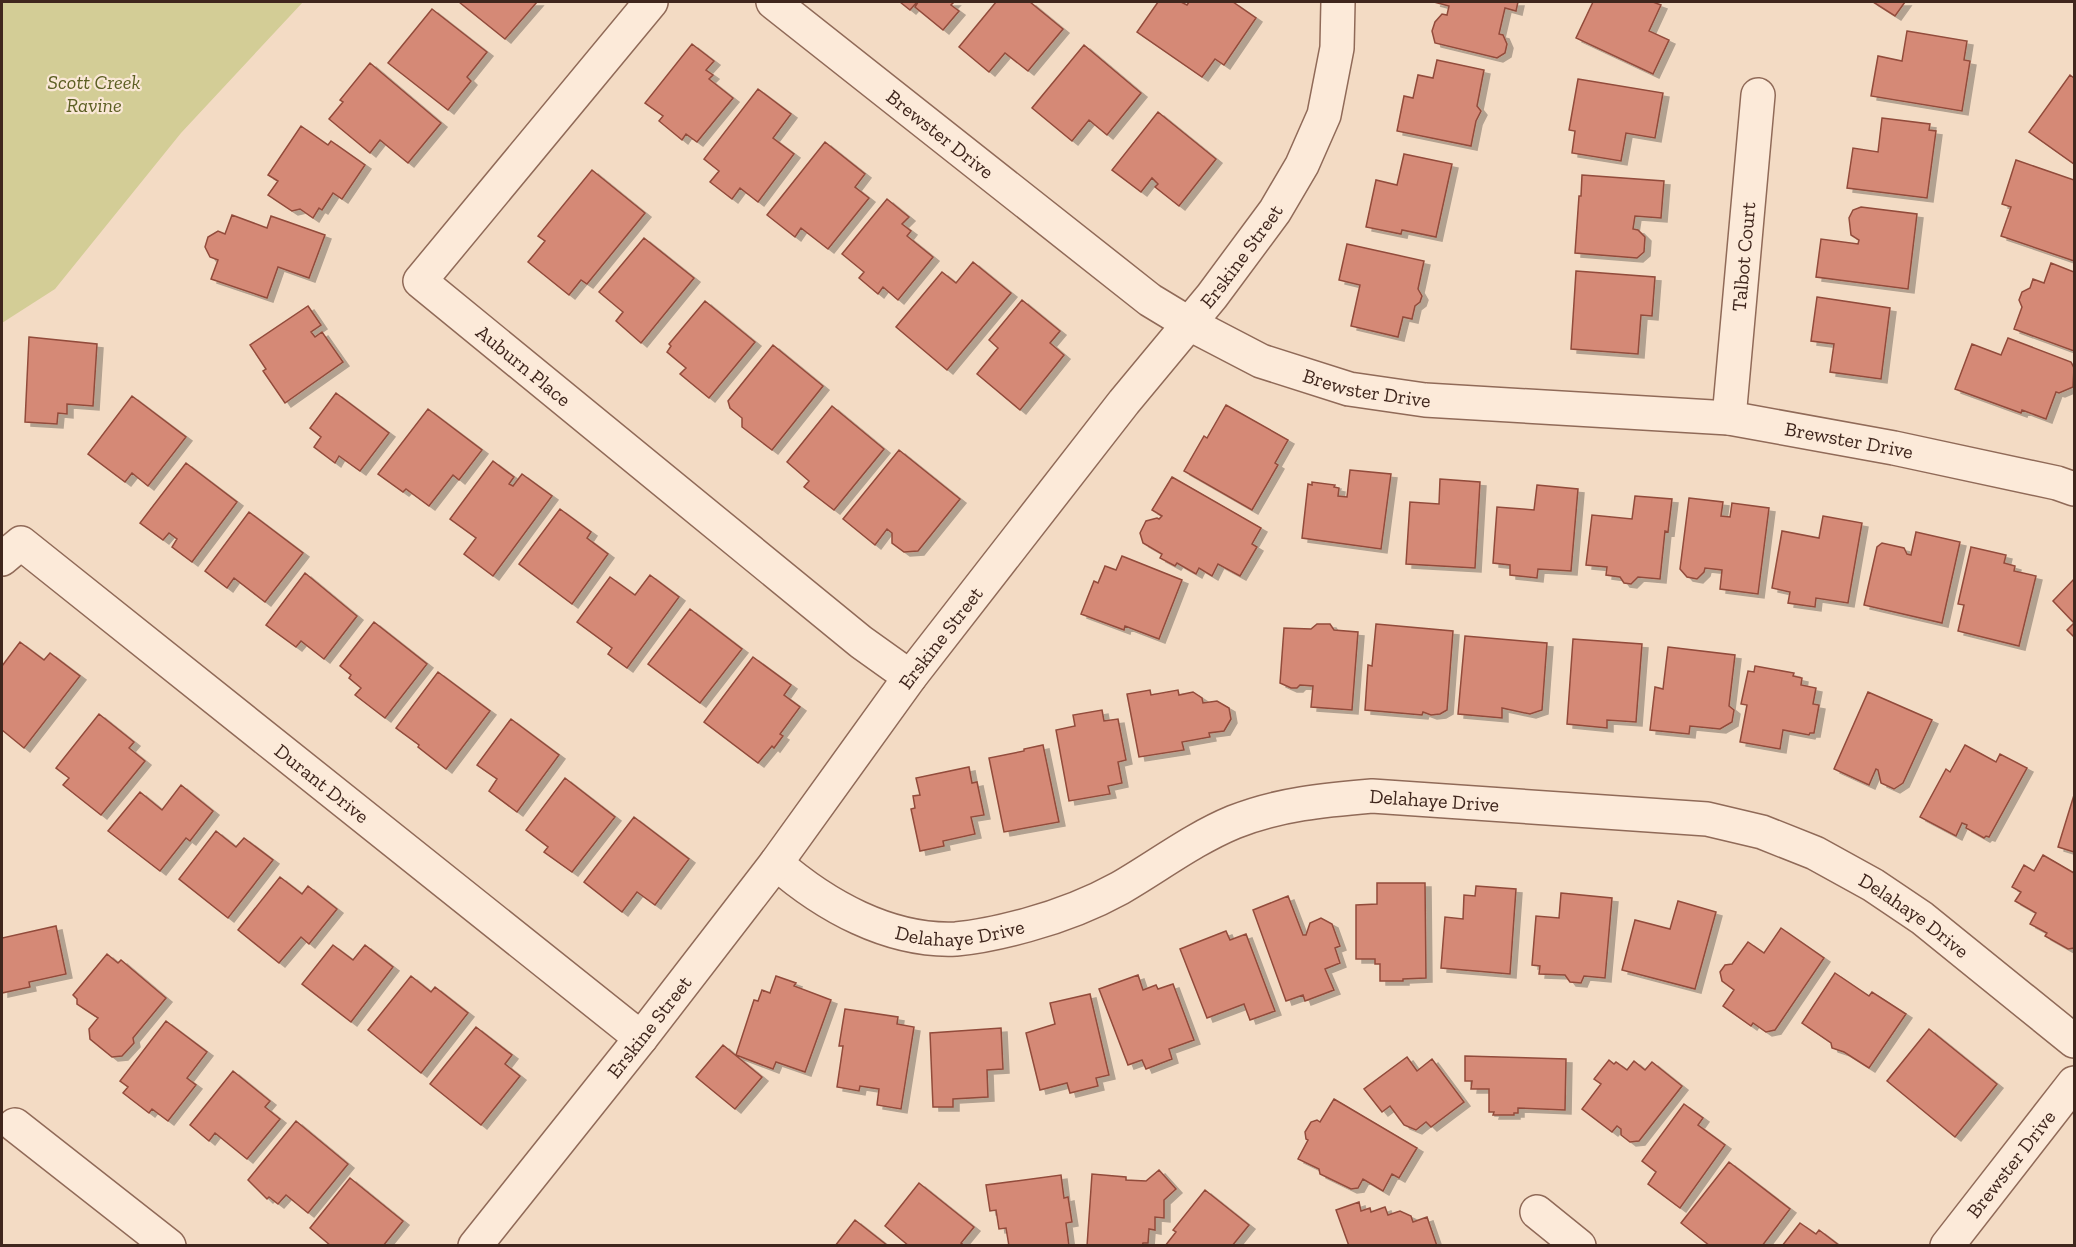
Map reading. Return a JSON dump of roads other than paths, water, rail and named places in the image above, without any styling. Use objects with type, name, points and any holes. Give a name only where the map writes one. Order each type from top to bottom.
[{"type":"street","name":"Auburn Place","points":[[651,2],[420,281],[861,642],[909,677]]},
{"type":"street","name":"Brewster Drive","points":[[773,2],[1150,300],[1188,323],[1261,361],[1348,389],[1425,400],[1729,418],[1894,448],[2057,483],[2074,489]]},
{"type":"street","name":"Erskine Street","points":[[476,1245],[641,1038],[776,863],[909,677],[1124,402],[1212,296],[1275,211],[1302,165],[1324,115],[1337,48],[1338,2]]},
{"type":"street","name":"Talbot Court","points":[[1729,418],[1758,95]]},
{"type":"street","name":"Durant Drive","points":[[2,560],[21,543],[641,1038]]},
{"type":"street","name":"Delahaye Drive","points":[[776,863],[801,885],[876,926],[915,936],[955,939],[1008,930],[1062,916],[1119,888],[1190,843],[1235,822],[1274,809],[1321,800],[1372,796],[1707,819],[1762,832],[1815,853],[1873,885],[1922,918],[2074,1041]]},
{"type":"street","name":"Brewster Drive","points":[[1947,1245],[2074,1083]]},
{"type":"street","points":[[15,1125],[169,1245]]},
{"type":"street","points":[[1537,1212],[1579,1245]]},
{"type":"park label","name":"Scott Creek Ravine","points":[[94,94]]}]
